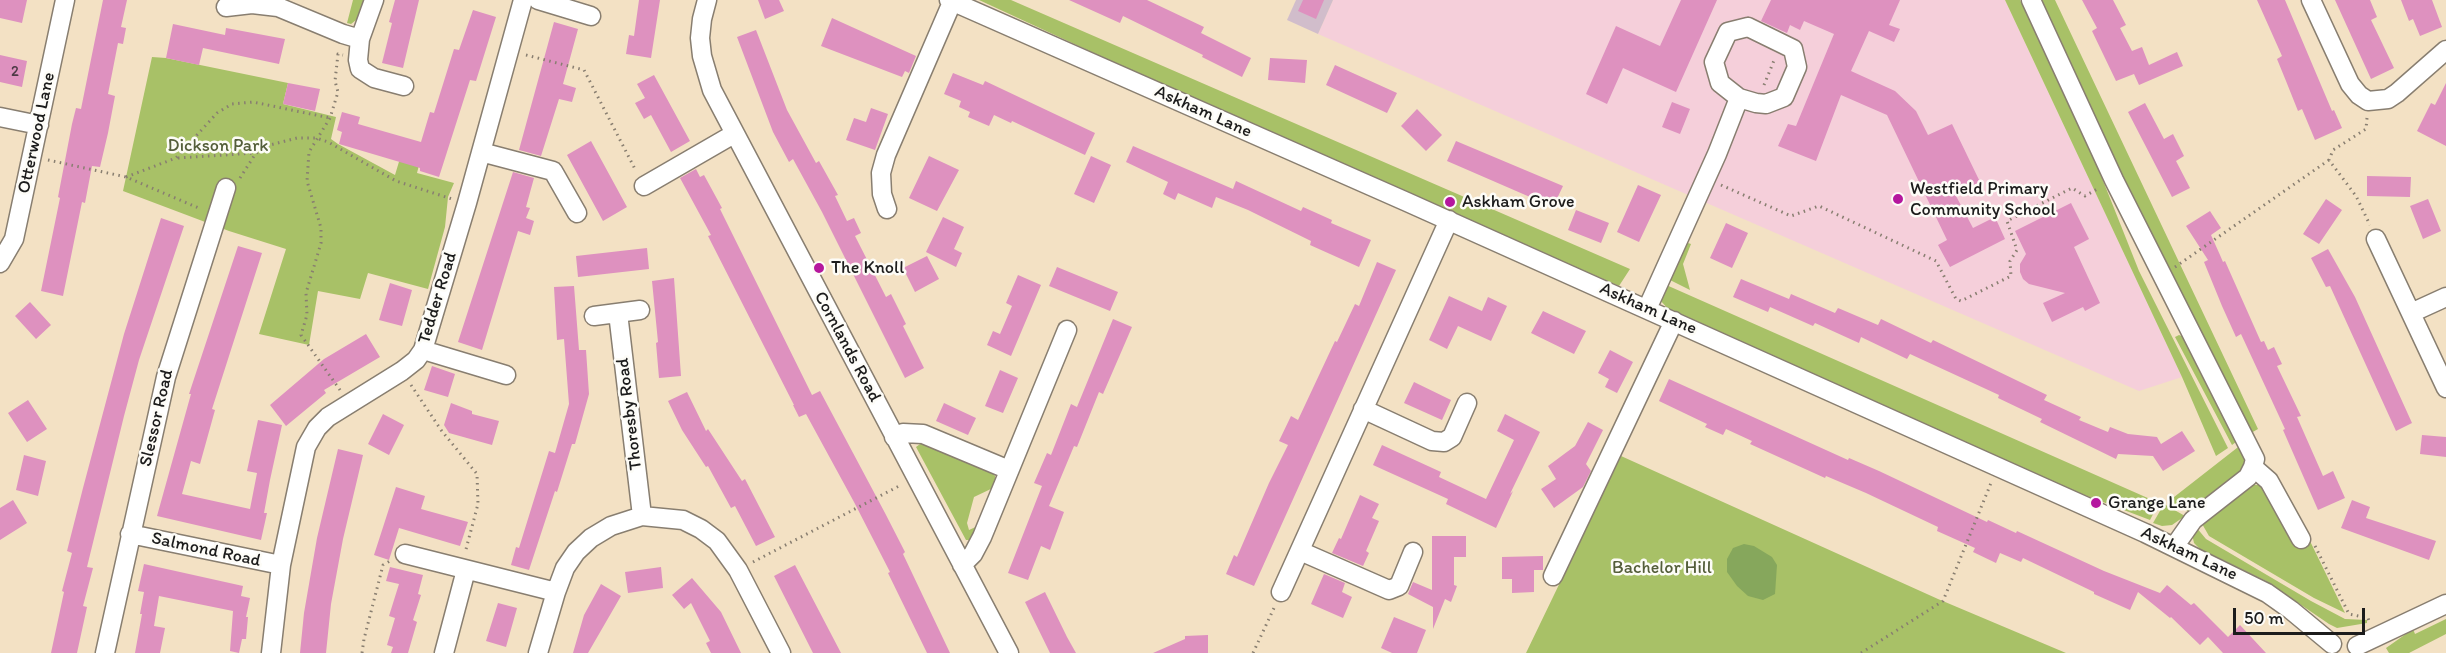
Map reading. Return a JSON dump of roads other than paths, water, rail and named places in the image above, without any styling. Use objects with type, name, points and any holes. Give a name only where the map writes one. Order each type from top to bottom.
[{"type":"street","name":"Otterwood Lane","points":[[0,262],[14,239],[65,0]]},
{"type":"street","points":[[374,0],[360,39],[358,60],[360,69],[365,75],[404,86]]},
{"type":"street","name":"Tedder Road","points":[[271,653],[281,565],[306,447],[317,428],[328,417],[402,371],[416,360],[423,350],[467,203],[523,0]]},
{"type":"street","points":[[538,0],[591,16]]},
{"type":"street","name":"Cornlands Road","points":[[707,0],[702,19],[702,56],[712,90],[1009,653]]},
{"type":"street","points":[[887,209],[882,194],[881,173],[886,155],[951,0]]},
{"type":"street","name":"Askham Lane","points":[[951,0],[1449,220],[2174,547],[2267,593],[2291,610],[2331,648]]},
{"type":"street","points":[[2031,0],[2161,277],[2252,452],[2253,467],[2248,477],[2193,520],[2174,547]]},
{"type":"street","points":[[2311,0],[2350,84],[2359,95],[2368,101],[2388,99],[2446,50]]},
{"type":"street","points":[[226,7],[252,2],[278,7],[360,39]]},
{"type":"street","points":[[1748,27],[1793,49],[1797,68],[1784,97],[1766,104],[1748,101],[1720,83],[1714,62],[1728,32],[1748,27]]},
{"type":"street","points":[[1647,309],[1705,178],[1748,101]]},
{"type":"street","points":[[0,117],[39,125]]},
{"type":"street","points":[[644,186],[734,134]]},
{"type":"street","points":[[481,152],[553,171],[577,213]]},
{"type":"street","name":"Slessor Road","points":[[105,653],[166,377],[226,188]]},
{"type":"street","points":[[1281,592],[1449,220]]},
{"type":"street","points":[[2376,239],[2446,388]]},
{"type":"street","points":[[2411,313],[2446,297]]},
{"type":"street","points":[[594,316],[640,310]]},
{"type":"street","name":"Thoresby Road","points":[[618,313],[642,516]]},
{"type":"street","points":[[1553,576],[1674,321]]},
{"type":"street","points":[[962,565],[973,554],[982,537],[1067,330]]},
{"type":"street","points":[[423,350],[506,375]]},
{"type":"street","points":[[1363,410],[1432,441],[1444,442],[1452,437],[1467,403]]},
{"type":"street","points":[[894,437],[903,433],[923,434],[1009,470]]},
{"type":"street","points":[[2253,467],[2269,481],[2301,539]]},
{"type":"street","points":[[538,653],[565,568],[576,552],[611,526],[642,516],[683,520],[701,529],[717,541],[738,570],[781,653]]},
{"type":"street","name":"Salmond Road","points":[[130,534],[281,565]]},
{"type":"street","points":[[1300,551],[1389,590],[1400,586],[1413,552]]},
{"type":"street","points":[[405,554],[556,592]]},
{"type":"street","points":[[444,653],[466,570]]},
{"type":"street","points":[[2331,648],[2345,638],[2358,649],[2377,635],[2446,604]]},
{"type":"place","name":"Westfield Primary Community School","points":[[1898,199]]},
{"type":"place","name":"Askham Grove","points":[[1450,202]]},
{"type":"place","name":"The Knoll","points":[[819,268]]},
{"type":"place","name":"Grange Lane","points":[[2096,503]]},
{"type":"park label","name":"Dickson Park","points":[[218,146]]},
{"type":"park label","name":"Bachelor Hill","points":[[1662,568]]}]
